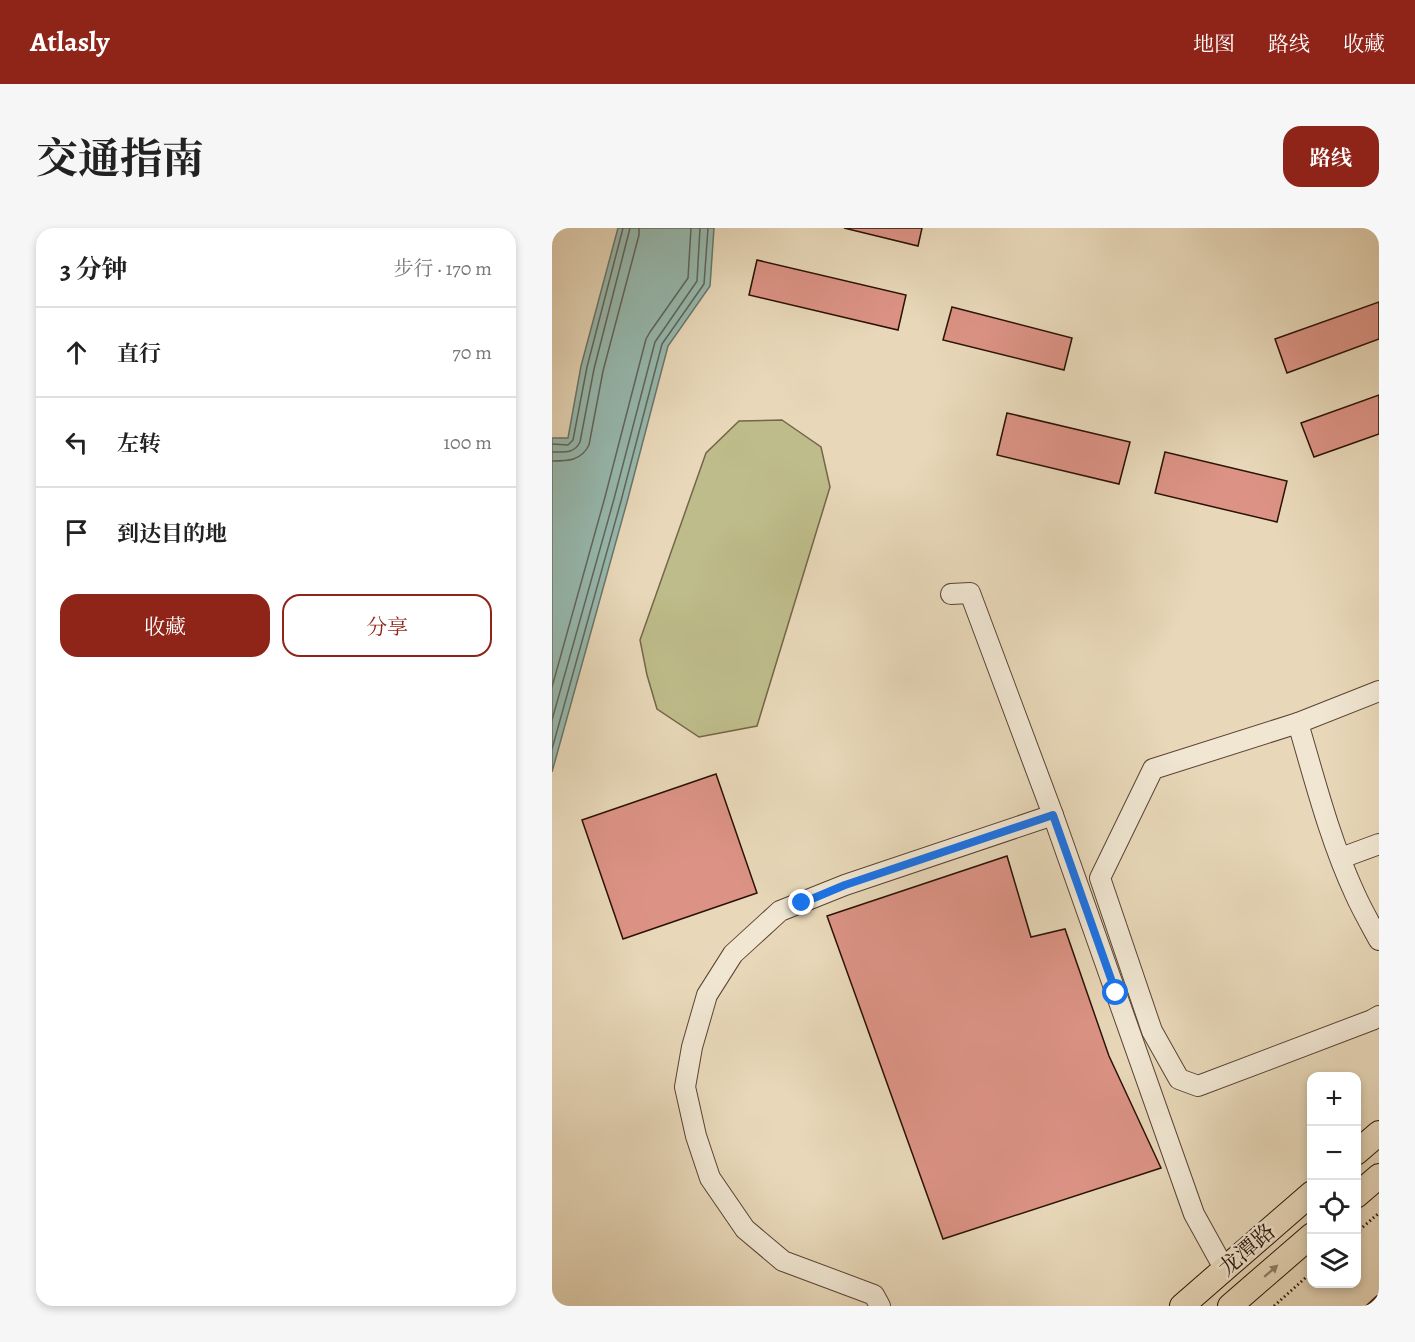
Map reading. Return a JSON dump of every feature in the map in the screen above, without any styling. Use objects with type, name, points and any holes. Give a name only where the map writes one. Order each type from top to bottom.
[{"type":"main road","points":[[1361,1149],[1379,1133]]},
{"type":"main road","points":[[1361,1192],[1379,1176]]},
{"type":"main road","name":"龙潭路","points":[[1182,1306],[1307,1197]]},
{"type":"main road","name":"龙潭路","points":[[1230,1306],[1307,1239]]},
{"type":"street","points":[[951,594],[970,593],[1053,815],[1194,1215],[1225,1270]]},
{"type":"street","points":[[1379,691],[1298,723],[1153,769],[1100,878],[1152,1031],[1179,1079],[1198,1086],[1379,1016]]},
{"type":"street","points":[[1298,723],[1329,826],[1355,894],[1379,940]]},
{"type":"street","points":[[880,1306],[874,1294],[783,1261],[745,1228],[710,1178],[696,1136],[685,1087],[692,1047],[707,995],[733,954],[780,911],[845,885],[1053,815]]},
{"type":"street","points":[[1341,858],[1379,844]]},
{"type":"path","points":[[1361,1229],[1379,1214]]},
{"type":"path","points":[[1274,1306],[1307,1276]]},
{"type":"shaded area","points":[[782,420],[821,447],[830,487],[757,726],[699,737],[657,709],[640,640],[706,453],[739,421]]},
{"type":"water","points":[[618,228],[714,228],[710,286],[668,346],[552,772],[552,438],[568,438],[581,366]]},
{"type":"building","points":[[844,228],[922,228],[918,246]]},
{"type":"building","points":[[757,260],[906,295],[898,330],[749,295]]},
{"type":"building","points":[[1379,302],[1379,339],[1287,373],[1275,339]]},
{"type":"building","points":[[952,307],[1072,338],[1064,370],[943,340]]},
{"type":"building","points":[[1379,395],[1379,434],[1314,457],[1301,423]]},
{"type":"building","points":[[1007,413],[1130,442],[1119,484],[997,455]]},
{"type":"building","points":[[1165,452],[1287,481],[1277,522],[1155,493]]},
{"type":"building","points":[[716,774],[757,893],[623,939],[582,820]]},
{"type":"building","points":[[1007,856],[1031,937],[1065,929],[1109,1056],[1161,1168],[943,1239],[827,916]]},
{"type":"building","points":[[1377,1296],[1379,1306],[1366,1306]]},
{"type":"route","points":[[802,903],[845,885],[1053,815],[1116,993]]}]
